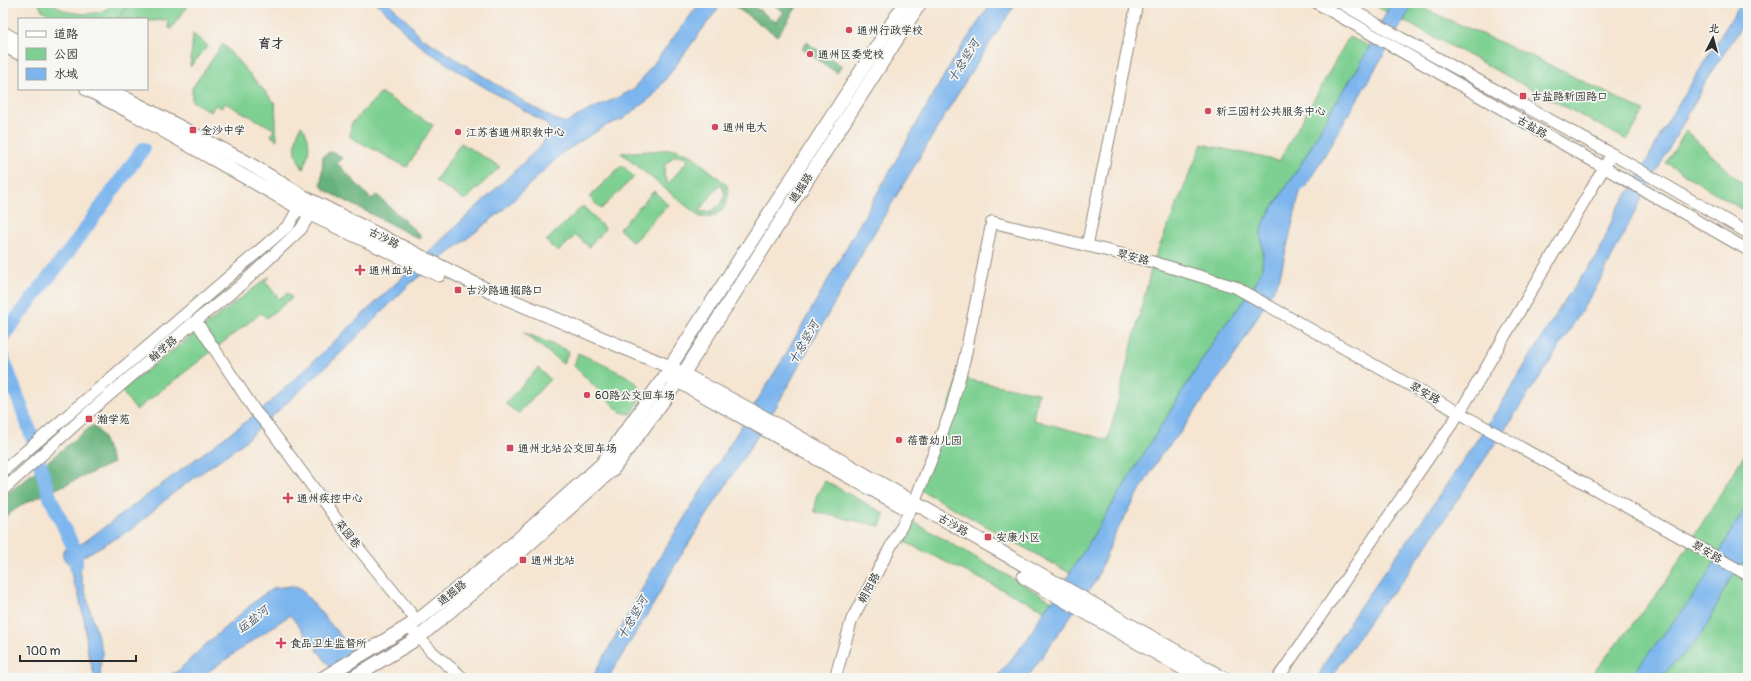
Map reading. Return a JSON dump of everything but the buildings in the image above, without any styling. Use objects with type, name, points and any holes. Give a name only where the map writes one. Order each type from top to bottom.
[{"type":"main road","name":"通掘路","points":[[326,676],[413,623],[514,543],[602,464],[668,371],[905,3]]},
{"type":"main road","name":"通掘路","points":[[352,678],[418,638],[517,555],[613,469],[680,377],[920,3]]},
{"type":"main road","points":[[3,33],[18,41]]},
{"type":"main road","points":[[3,45],[18,52]]},
{"type":"main road","points":[[89,90],[301,202]]},
{"type":"main road","points":[[110,90],[248,163],[301,202]]},
{"type":"main road","name":"古沙路","points":[[301,202],[494,301],[680,377],[777,430],[1054,588],[1200,678]]},
{"type":"main road","name":"古沙路","points":[[1091,610],[1223,678]]},
{"type":"street","points":[[1087,246],[1137,3]]},
{"type":"street","name":"古盐路","points":[[1317,3],[1748,250]]},
{"type":"street","name":"古盐路","points":[[1341,3],[1401,38],[1612,154],[1748,233]]},
{"type":"street","points":[[1278,678],[1460,412],[1612,154]]},
{"type":"street","name":"翰学路","points":[[3,471],[289,224],[301,202]]},
{"type":"street","name":"翰学路","points":[[3,490],[196,321],[240,286],[301,229],[313,209]]},
{"type":"street","name":"翠安路","points":[[992,222],[1153,262],[1235,287],[1460,412],[1503,438],[1744,573]]},
{"type":"street","name":"朝阳路","points":[[835,678],[852,619],[912,507],[951,410],[964,357],[992,222]]},
{"type":"street","name":"菜园巷","points":[[196,321],[255,411],[268,426],[413,623],[418,638],[463,678]]},
{"type":"green space","points":[[38,3],[51,3],[65,11],[84,14],[104,10],[113,3],[129,3],[118,18],[55,18],[42,10]]},
{"type":"green space","points":[[130,3],[190,3],[171,29],[169,28],[168,20],[148,21],[148,18],[120,18]]},
{"type":"green space","points":[[730,3],[749,3],[776,22],[784,12],[771,3],[805,3],[802,6],[799,4],[777,36]]},
{"type":"green space","points":[[1370,3],[1411,3],[1529,55],[1644,111],[1627,140]]},
{"type":"green space","points":[[193,34],[208,46],[190,67]]},
{"type":"green space","points":[[1349,37],[1370,46],[1360,65],[1333,106],[1304,159],[1265,220],[1261,233],[1263,252],[1262,269],[1253,289],[1220,331],[1070,573],[919,489],[959,378],[1038,393],[1033,420],[1108,440],[1153,262],[1202,144],[1279,161]]},
{"type":"green space","points":[[806,42],[842,66],[837,73],[802,49]]},
{"type":"green space","points":[[223,44],[275,103],[277,140],[271,136],[274,129],[225,103],[222,108],[215,105],[211,112],[192,101],[192,88]]},
{"type":"green space","points":[[381,93],[433,125],[407,167],[350,137],[351,124]]},
{"type":"green space","points":[[301,125],[305,130],[309,146],[303,169],[296,153],[296,142]]},
{"type":"green space","points":[[1686,131],[1748,189],[1748,213],[1666,163]]},
{"type":"green space","points":[[461,143],[500,167],[465,200],[435,181]]},
{"type":"green space","points":[[677,149],[678,151],[689,153],[727,185],[728,192],[725,204],[718,213],[713,216],[700,217],[621,153]],"holes":[[[674,156],[683,156],[689,159],[668,184],[664,175],[665,165]],[[720,184],[724,195],[720,205],[711,211],[699,211]]]},
{"type":"green space","points":[[329,152],[336,153],[342,158],[337,163],[371,199],[377,195],[422,237],[419,239],[325,190],[321,184],[323,156]]},
{"type":"green space","points":[[622,165],[634,177],[601,209],[589,197]]},
{"type":"green space","points":[[654,191],[668,205],[633,242],[619,229]]},
{"type":"green space","points":[[583,206],[605,229],[589,247],[576,235],[558,252],[546,241]]},
{"type":"green space","points":[[270,276],[265,281],[279,299],[288,293],[292,298],[266,318],[261,313],[136,410],[121,390]]},
{"type":"green space","points":[[523,332],[569,351],[563,364]]},
{"type":"green space","points":[[578,353],[628,377],[638,385],[640,397],[632,414],[620,412],[574,366]]},
{"type":"green space","points":[[538,368],[550,379],[518,414],[505,403]]},
{"type":"green space","points":[[93,425],[102,435],[113,463],[25,503],[3,518],[3,497]]},
{"type":"green space","points":[[1748,449],[1748,678],[1589,678],[1664,585]]},
{"type":"green space","points":[[825,481],[885,514],[880,526],[815,512],[816,497]]},
{"type":"green space","points":[[912,521],[1052,601],[1044,610],[901,540]]},
{"type":"water","points":[[376,3],[389,3],[409,23],[419,36],[531,106],[556,120],[567,123],[583,113],[635,88],[700,3],[722,3],[653,96],[623,119],[605,126],[562,153],[502,211],[411,283],[342,352],[243,443],[172,494],[131,530],[78,559],[82,581],[103,655],[101,660],[100,678],[95,678],[87,648],[85,624],[78,592],[73,582],[70,565],[63,557],[63,550],[83,543],[264,408],[542,145],[547,134],[548,126],[539,119],[428,51],[408,36]]},
{"type":"water","name":"十总竖河","points":[[991,3],[1016,3],[968,77],[868,243],[776,407],[675,565],[653,605],[608,678],[592,678],[660,557],[783,359],[953,60]]},
{"type":"water","points":[[1391,3],[1414,3],[1307,185],[1300,192],[1279,280],[1235,355],[1180,433],[1160,456],[1115,534],[1096,580],[1027,678],[996,678],[1028,638],[1044,610],[1052,601],[1070,573],[1220,331],[1253,289],[1262,269],[1263,252],[1261,233],[1265,220],[1304,159],[1333,106],[1360,65]]},
{"type":"water","points":[[1741,3],[1748,3],[1748,18],[1712,71],[1645,192],[1601,279],[1550,362],[1402,582],[1380,606],[1331,678],[1317,678],[1335,645],[1362,603],[1423,519],[1500,406],[1564,301],[1599,253],[1616,210],[1634,185],[1669,119]]},
{"type":"water","points":[[1748,504],[1748,559],[1733,574],[1701,635],[1660,678],[1629,678],[1689,602],[1711,570],[1732,529]]},
{"type":"water","name":"运盐河","points":[[292,586],[301,589],[376,678],[339,678],[290,615],[199,678],[165,678],[178,671],[260,597],[274,588]]},
{"type":"waterway","points":[[3,336],[70,250],[143,149]]},
{"type":"waterway","points":[[3,358],[28,425],[50,497],[76,553],[76,564]]},
{"type":"place","name":"通州行政学校","points":[[849,30]]},
{"type":"place","name":"通州区委党校","points":[[810,54]]},
{"type":"place","name":"古盐路新园路口","points":[[1523,96]]},
{"type":"place","name":"新三园村公共服务中心","points":[[1208,111]]},
{"type":"place","name":"通州电大","points":[[715,127]]},
{"type":"place","name":"金沙中学","points":[[193,130]]},
{"type":"place","name":"江苏省通州职教中心","points":[[458,132]]},
{"type":"place","name":"通州血站","points":[[360,270]]},
{"type":"place","name":"古沙路通掘路口","points":[[458,290]]},
{"type":"place","name":"60路公交回车场","points":[[587,395]]},
{"type":"place","name":"瀚学苑","points":[[89,419]]},
{"type":"place","name":"蓓蕾幼儿园","points":[[899,440]]},
{"type":"place","name":"通州北站公交回车场","points":[[510,448]]},
{"type":"place","name":"通州疾控中心","points":[[288,498]]},
{"type":"place","name":"安康小区","points":[[988,537]]},
{"type":"place","name":"通州北站","points":[[523,560]]},
{"type":"place","name":"食品卫生监督所","points":[[281,643]]},
{"type":"district","name":"育才","points":[[271,44]]}]
